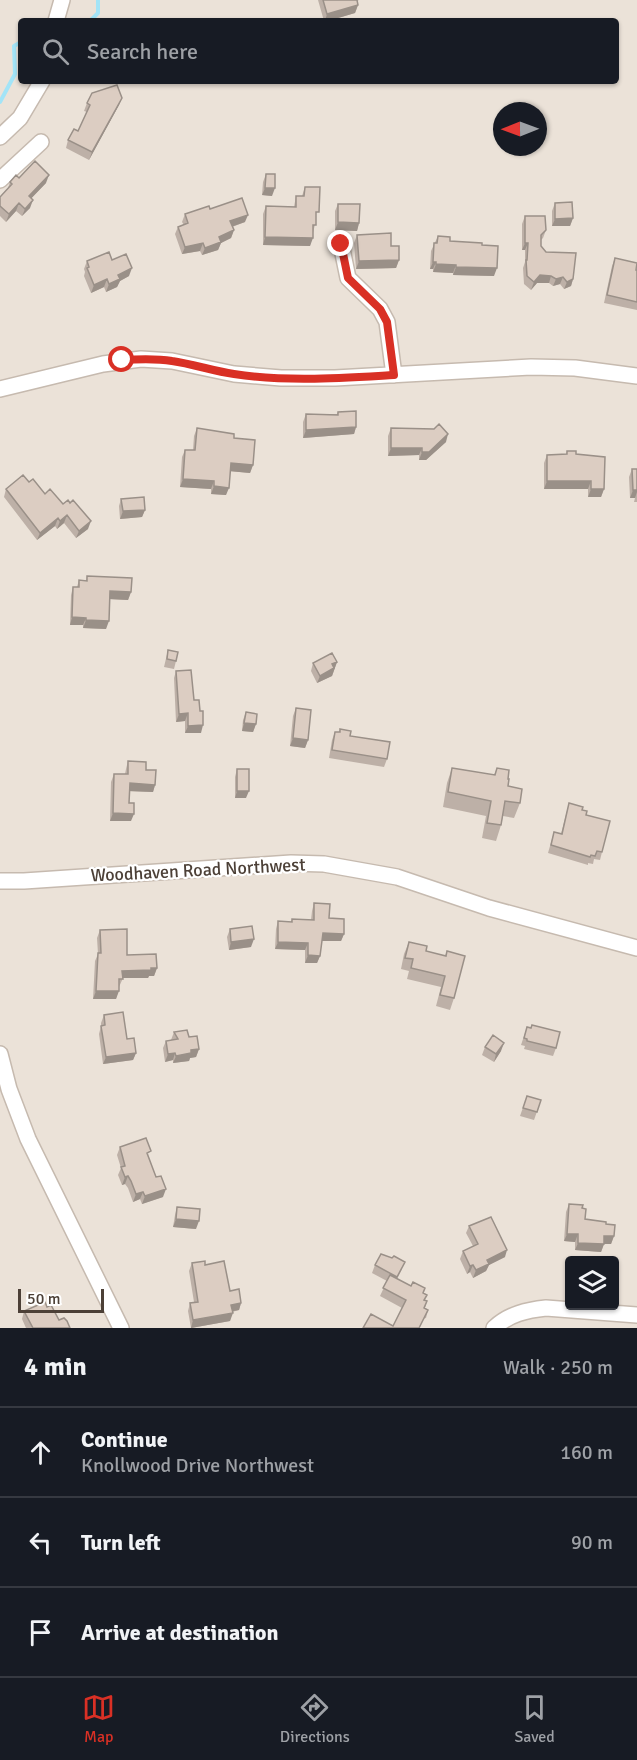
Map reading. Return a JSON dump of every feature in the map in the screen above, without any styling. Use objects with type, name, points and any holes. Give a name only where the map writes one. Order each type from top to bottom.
[{"type":"street","points":[[57,18],[62,0]]},
{"type":"street","points":[[0,137],[20,118],[40,84]]},
{"type":"street","points":[[0,180],[41,142]]},
{"type":"street","points":[[341,244],[348,278],[380,309],[387,322],[394,375]]},
{"type":"street","points":[[0,388],[103,364],[141,359],[172,361],[234,374],[281,378],[335,378],[539,367],[575,368],[637,376]]},
{"type":"street","name":"Woodhaven Road Northwest","points":[[0,881],[291,863],[324,864],[397,877],[489,908],[637,948]]},
{"type":"street","points":[[0,1054],[9,1089],[28,1139],[121,1328]]},
{"type":"street","points":[[494,1328],[508,1317],[546,1308],[637,1315]]},
{"type":"shaded area","points":[[0,0],[637,0],[637,1328],[0,1328]]},
{"type":"building","points":[[323,0],[357,0],[358,5],[327,14]]},
{"type":"building","points":[[117,85],[122,98],[92,152],[68,140],[74,129],[78,131],[90,105],[87,103],[92,93]]},
{"type":"building","points":[[35,161],[49,175],[29,196],[33,200],[25,209],[19,203],[9,214],[0,206],[0,197],[12,184],[10,182],[16,175],[19,178]]},
{"type":"building","points":[[266,174],[275,174],[275,188],[265,188]]},
{"type":"building","points":[[305,187],[320,187],[319,212],[316,212],[316,225],[313,225],[313,238],[265,237],[266,206],[296,207],[296,196],[304,196]]},
{"type":"building","points":[[242,198],[248,215],[230,221],[234,230],[219,237],[221,242],[205,248],[203,243],[185,247],[178,227],[188,223],[185,214],[209,206],[210,209]]},
{"type":"building","points":[[572,202],[573,218],[555,219],[555,203]]},
{"type":"building","points":[[338,204],[360,204],[359,223],[338,222]]},
{"type":"building","points":[[525,216],[545,216],[546,230],[541,235],[541,246],[546,252],[576,253],[573,279],[567,282],[563,277],[556,279],[540,275],[534,282],[527,276],[528,243],[525,243]]},
{"type":"building","points":[[391,233],[391,246],[399,246],[399,260],[359,261],[357,235]]},
{"type":"building","points":[[438,236],[450,237],[450,241],[498,246],[497,268],[436,264],[433,262],[434,243],[437,243]]},
{"type":"building","points":[[109,252],[112,260],[126,254],[132,268],[118,275],[120,279],[109,284],[107,279],[94,285],[87,268],[89,267],[87,261]]},
{"type":"building","points":[[615,258],[637,263],[637,302],[607,295]]},
{"type":"building","points":[[356,411],[356,427],[306,430],[306,414],[338,415],[338,412]]},
{"type":"building","points":[[439,424],[448,434],[429,452],[422,452],[422,448],[391,448],[391,428],[434,429]]},
{"type":"building","points":[[197,428],[234,434],[234,438],[255,440],[253,465],[231,463],[229,488],[214,486],[214,481],[183,479],[185,450],[195,450]]},
{"type":"building","points":[[567,451],[605,457],[604,489],[591,489],[591,481],[547,481],[547,455],[567,454]]},
{"type":"building","points":[[632,469],[637,469],[637,490],[633,490]]},
{"type":"building","points":[[23,475],[29,482],[33,479],[45,494],[50,489],[63,504],[68,500],[70,503],[73,500],[91,521],[79,531],[67,515],[60,521],[58,518],[40,533],[6,489]]},
{"type":"building","points":[[144,497],[145,510],[123,511],[121,499]]},
{"type":"building","points":[[87,576],[132,578],[131,592],[110,591],[109,621],[72,617],[73,587],[79,587],[79,580],[87,581]]},
{"type":"building","points":[[168,650],[178,652],[176,661],[167,659]]},
{"type":"building","points":[[332,653],[337,662],[332,664],[334,668],[320,676],[313,663]]},
{"type":"building","points":[[191,670],[194,700],[199,700],[200,711],[203,711],[203,725],[188,726],[188,713],[179,714],[176,671]]},
{"type":"building","points":[[296,708],[311,710],[308,740],[293,738]]},
{"type":"building","points":[[246,712],[257,714],[256,724],[244,723]]},
{"type":"building","points":[[340,729],[351,731],[350,736],[390,742],[387,759],[332,750],[335,732],[340,732]]},
{"type":"building","points":[[128,761],[146,762],[146,770],[156,770],[155,785],[130,783],[129,803],[134,803],[134,814],[113,813],[114,774],[128,774]]},
{"type":"building","points":[[452,768],[495,775],[497,768],[509,770],[508,786],[522,789],[520,803],[505,801],[501,825],[487,823],[491,801],[448,792]]},
{"type":"building","points":[[237,769],[249,769],[249,791],[237,791]]},
{"type":"building","points":[[569,803],[583,807],[582,810],[587,811],[586,815],[610,821],[602,852],[597,851],[595,856],[590,857],[551,845],[554,832],[562,834]]},
{"type":"building","points":[[314,903],[330,904],[329,918],[344,919],[344,934],[323,933],[320,956],[308,955],[308,943],[278,942],[278,921],[314,920]]},
{"type":"building","points":[[252,926],[254,939],[231,942],[230,929]]},
{"type":"building","points":[[127,929],[127,955],[156,954],[157,968],[122,971],[123,979],[119,979],[119,991],[96,991],[98,953],[101,953],[100,930]]},
{"type":"building","points":[[409,942],[427,946],[426,951],[446,956],[447,951],[465,956],[454,998],[440,995],[445,976],[411,968],[413,959],[405,958]]},
{"type":"building","points":[[123,1012],[127,1039],[134,1038],[136,1053],[106,1057],[101,1026],[105,1025],[104,1015]]},
{"type":"building","points":[[532,1025],[560,1032],[556,1048],[527,1041],[524,1038],[527,1027],[531,1028]]},
{"type":"building","points":[[187,1030],[189,1037],[197,1036],[199,1049],[176,1056],[175,1053],[168,1054],[166,1041],[178,1039],[174,1032]]},
{"type":"building","points":[[493,1035],[504,1043],[496,1054],[485,1047]]},
{"type":"building","points":[[527,1096],[541,1100],[537,1112],[523,1108]]},
{"type":"building","points":[[146,1138],[151,1151],[147,1153],[156,1177],[161,1176],[166,1189],[145,1196],[143,1192],[136,1194],[128,1176],[125,1177],[121,1167],[125,1166],[120,1147]]},
{"type":"building","points":[[569,1204],[583,1205],[582,1208],[586,1209],[585,1219],[615,1225],[614,1236],[604,1236],[604,1244],[578,1243],[578,1234],[567,1234]]},
{"type":"building","points":[[177,1207],[200,1209],[199,1221],[176,1219]]},
{"type":"building","points":[[491,1217],[507,1250],[487,1260],[489,1264],[476,1270],[473,1265],[470,1266],[463,1251],[478,1244],[469,1226]]},
{"type":"building","points":[[381,1254],[392,1258],[394,1256],[405,1262],[397,1277],[375,1265]]},
{"type":"building","points":[[205,1261],[205,1265],[224,1261],[230,1291],[239,1289],[241,1303],[231,1305],[233,1313],[193,1320],[190,1303],[198,1302],[192,1263]]},
{"type":"building","points":[[390,1275],[411,1286],[413,1282],[425,1288],[423,1293],[427,1295],[424,1300],[427,1301],[424,1308],[428,1310],[419,1328],[363,1328],[371,1314],[393,1326],[406,1300],[383,1288]]},
{"type":"building","points":[[45,1302],[47,1307],[51,1305],[59,1320],[64,1318],[67,1321],[70,1328],[33,1328],[24,1311]]},
{"type":"waterway","points":[[93,18],[98,13],[98,0]]},
{"type":"waterway","points":[[0,102],[15,74],[14,46],[18,44]]},
{"type":"route","points":[[122,360],[172,361],[234,374],[281,378],[394,375],[387,322],[380,309],[348,278],[341,244]]}]
